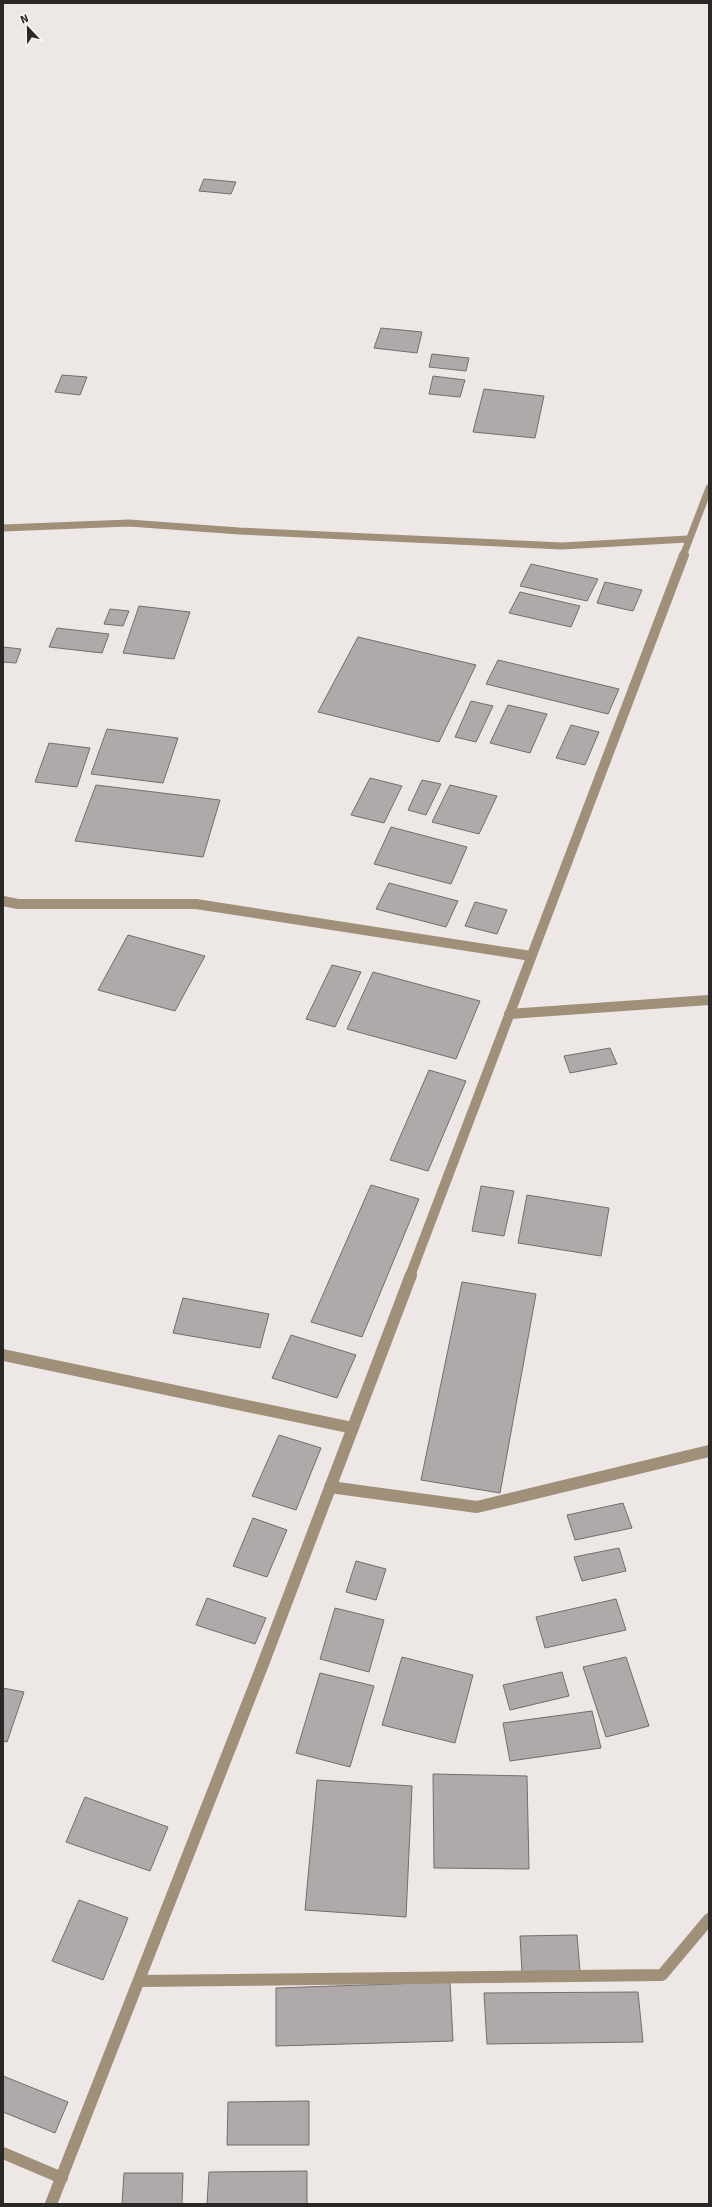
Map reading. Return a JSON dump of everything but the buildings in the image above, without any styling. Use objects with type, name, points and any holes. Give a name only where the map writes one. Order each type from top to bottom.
[{"type":"street","points":[[51,2204],[353,1428],[688,540],[709,488]]},
{"type":"street","points":[[3,528],[128,523],[239,531],[562,546],[688,540]]},
{"type":"street","points":[[3,901],[18,904],[196,904],[531,956]]},
{"type":"street","points":[[509,1014],[709,1000]]},
{"type":"street","points":[[3,1355],[353,1428]]},
{"type":"street","points":[[330,1487],[477,1507],[709,1450]]},
{"type":"street","points":[[139,1981],[662,1975],[709,1918]]},
{"type":"street","points":[[3,2153],[62,2178]]}]
